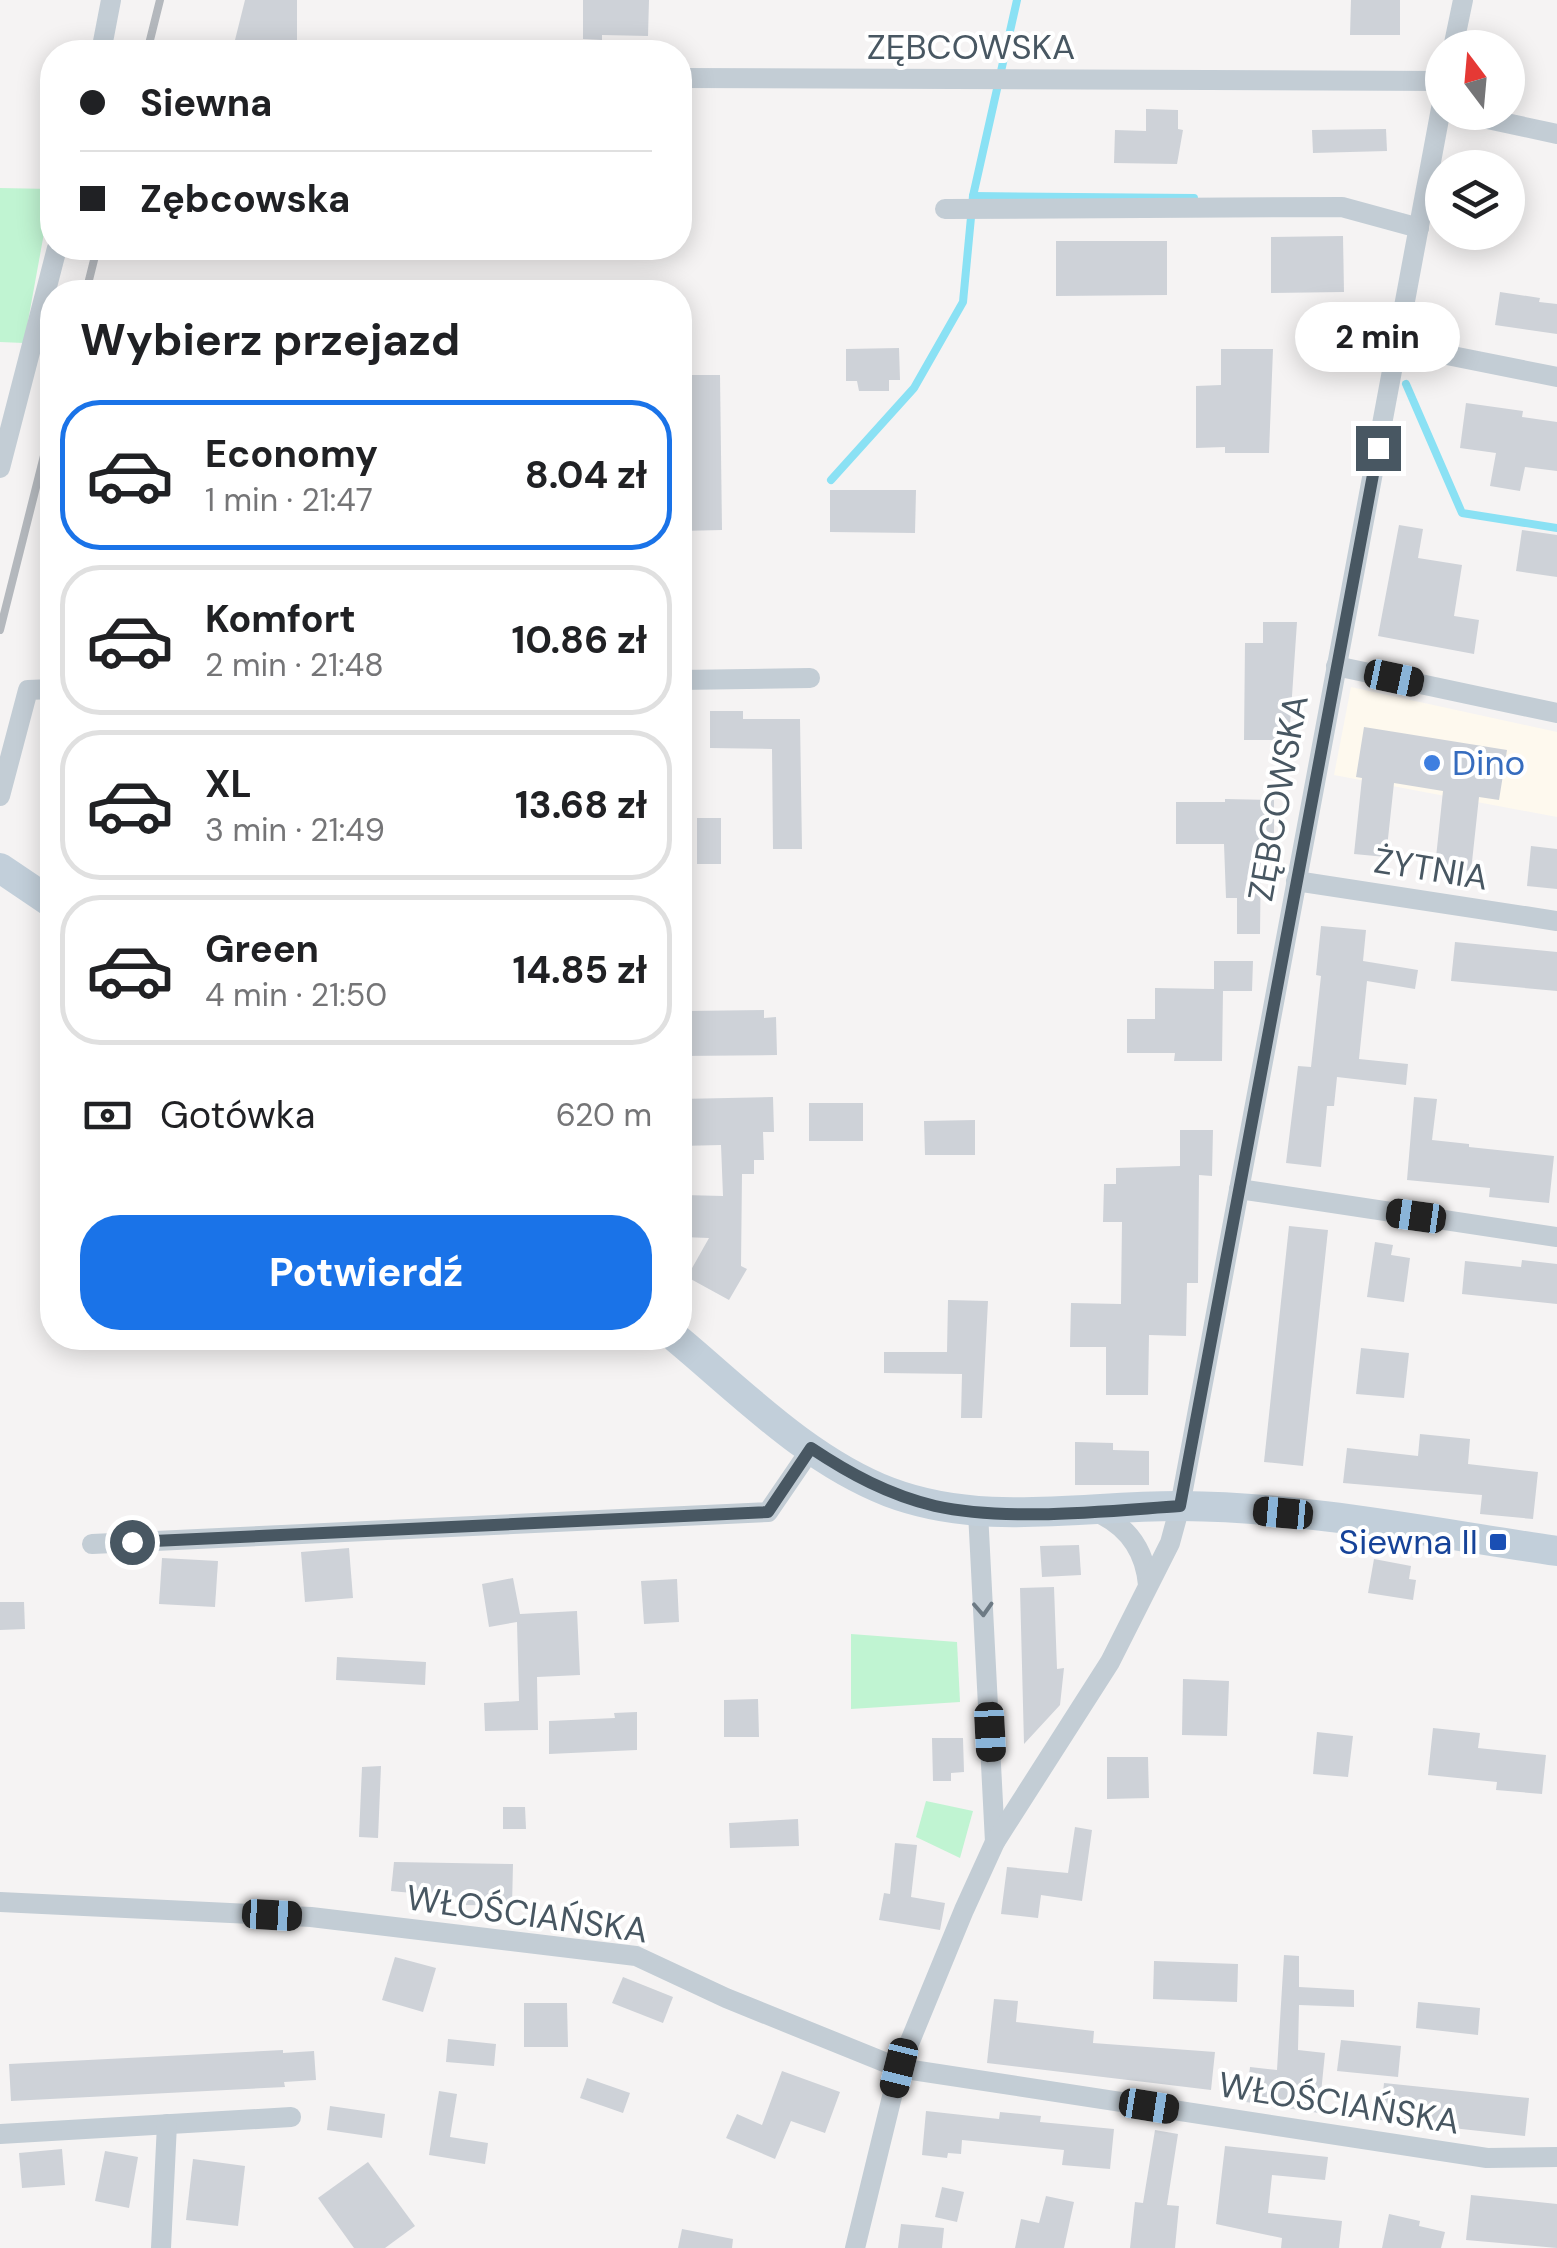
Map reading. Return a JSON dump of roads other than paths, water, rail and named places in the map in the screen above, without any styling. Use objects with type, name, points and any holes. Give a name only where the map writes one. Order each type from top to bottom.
[{"type":"street","points":[[104,40],[112,0]]},
{"type":"street","points":[[1457,30],[1463,0]]},
{"type":"street","name":"ZĘBCOWSKA","points":[[692,78],[1425,81]]},
{"type":"street","points":[[1525,127],[1557,134]]},
{"type":"street","name":"ZĘBCOWSKA","points":[[855,2248],[899,2068],[995,1842],[1110,1662],[1170,1543],[1438,130]]},
{"type":"street","points":[[946,209],[1342,207],[1419,228]]},
{"type":"street","points":[[0,468],[40,314]]},
{"type":"street","points":[[1397,345],[1557,376]]},
{"type":"street","points":[[1336,666],[1557,712]]},
{"type":"street","points":[[692,680],[810,678]]},
{"type":"street","points":[[0,796],[28,690],[40,690]]},
{"type":"street","points":[[0,868],[40,895]]},
{"type":"street","name":"ŻYTNIA","points":[[1296,881],[1557,921]]},
{"type":"street","points":[[1238,1189],[1557,1237]]},
{"type":"street","points":[[691,1350],[811,1448],[852,1475],[936,1506],[978,1512],[1180,1506],[1329,1518],[1557,1550]]},
{"type":"street","points":[[92,1544],[768,1512],[811,1448]]},
{"type":"street","points":[[1093,1510],[1114,1520],[1134,1541],[1146,1565],[1148,1587]]},
{"type":"street","points":[[978,1512],[995,1842]]},
{"type":"street","name":"WŁOŚCIAŃSKA","points":[[0,1902],[311,1917],[636,1956],[726,1998],[899,2068],[1487,2158],[1557,2157]]},
{"type":"street","points":[[0,2134],[291,2117]]},
{"type":"street","points":[[161,2248],[167,2124]]},
{"type":"waterway","points":[[973,196],[1017,0]]},
{"type":"waterway","points":[[831,480],[914,388],[963,302],[973,196],[1194,198]]},
{"type":"waterway","points":[[1406,384],[1462,513],[1557,528]]},
{"type":"railway","points":[[150,40],[160,0]]},
{"type":"railway","points":[[89,280],[94,260]]},
{"type":"railway","points":[[0,630],[40,472]]},
{"type":"place","name":"Dino","points":[[1432,763]]},
{"type":"place","name":"Siewna II","points":[[1498,1542]]}]
